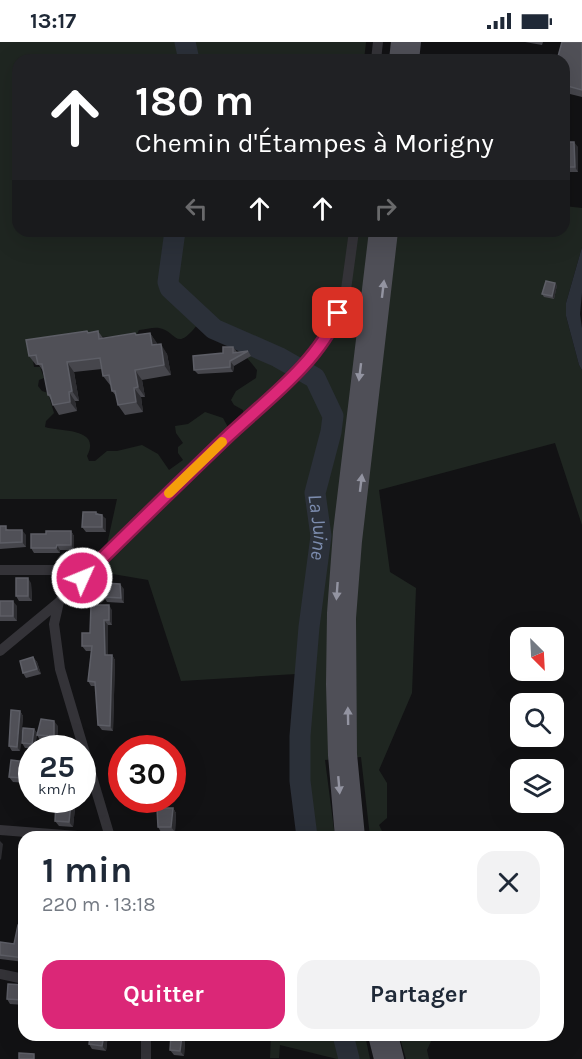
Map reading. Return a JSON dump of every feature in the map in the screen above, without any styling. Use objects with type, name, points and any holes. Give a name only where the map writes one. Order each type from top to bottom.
[{"type":"main road","points":[[342,831],[336,755],[335,613],[341,532],[376,237]]},
{"type":"main road","points":[[356,831],[349,754],[348,618],[354,541],[389,237]]},
{"type":"main road","points":[[378,1041],[382,1059]]},
{"type":"main road","points":[[392,1041],[396,1059]]},
{"type":"street","points":[[0,651],[59,602],[305,364],[332,330],[345,297],[353,237]]},
{"type":"street","points":[[0,570],[64,570],[77,572],[82,578]]},
{"type":"street","points":[[59,602],[54,624],[60,669],[108,831]]},
{"type":"street","points":[[0,830],[18,831]]},
{"type":"street","points":[[0,974],[18,978]]},
{"type":"street","points":[[146,1041],[146,1059]]},
{"type":"shaded area","points":[[0,42],[366,42],[365,54],[12,54],[12,237],[570,237],[570,207],[582,208],[582,247],[566,303],[566,316],[582,370],[582,525],[555,443],[379,490],[390,572],[416,588],[412,693],[379,770],[387,783],[387,818],[379,825],[382,831],[369,831],[361,757],[325,760],[334,831],[300,831],[294,762],[296,674],[181,681],[148,580],[101,572],[117,499],[0,499]],"holes":[[[197,325],[224,338],[257,370],[256,378],[236,391],[231,400],[234,405],[243,410],[244,416],[229,429],[223,418],[205,412],[188,424],[175,426],[176,433],[183,443],[178,447],[178,453],[183,460],[169,470],[158,454],[142,445],[107,451],[95,461],[89,461],[87,456],[90,447],[89,440],[84,435],[45,427],[46,421],[54,413],[48,393],[42,391],[38,386],[39,380],[44,378],[40,367],[34,367],[31,347],[98,337],[136,336],[139,330],[154,328],[165,330],[180,339]]]},
{"type":"shaded area","points":[[582,247],[580,314],[582,370],[566,316],[566,303]]},
{"type":"shaded area","points":[[271,1041],[366,1041],[370,1059],[337,1059],[280,1045],[279,1058],[270,1058]]},
{"type":"shaded area","points":[[401,1041],[431,1041],[427,1050],[429,1059],[406,1059]]},
{"type":"building","points":[[562,42],[582,42],[582,90],[570,87],[570,54],[559,54]]},
{"type":"building","points":[[570,142],[574,142],[575,167],[570,167]]},
{"type":"building","points":[[546,281],[555,283],[552,296],[542,294]]},
{"type":"building","points":[[87,331],[88,333],[98,331],[99,339],[150,333],[152,345],[161,344],[164,365],[135,370],[138,387],[134,388],[136,402],[118,405],[109,375],[103,376],[100,358],[67,362],[72,391],[69,392],[70,402],[53,405],[48,395],[42,364],[38,364],[36,355],[29,356],[26,340]]},
{"type":"building","points":[[223,347],[233,347],[233,353],[248,351],[230,361],[230,367],[194,370],[193,356],[223,353]]},
{"type":"building","points":[[83,512],[96,512],[102,515],[102,527],[82,527]]},
{"type":"building","points":[[0,526],[6,526],[6,530],[22,530],[22,542],[0,543]]},
{"type":"building","points":[[46,531],[71,531],[71,545],[57,545],[56,548],[31,548],[31,534],[46,534]]},
{"type":"building","points":[[16,578],[28,578],[28,596],[16,596]]},
{"type":"building","points":[[104,583],[120,584],[121,598],[104,597]]},
{"type":"building","points":[[0,601],[13,601],[13,616],[0,616]]},
{"type":"building","points":[[91,605],[109,605],[109,620],[104,620],[105,655],[112,655],[110,726],[98,725],[95,682],[88,681],[92,646],[82,646],[82,633],[90,633]]},
{"type":"building","points":[[33,657],[37,669],[23,673],[20,661]]},
{"type":"building","points":[[11,710],[20,711],[17,747],[9,746]]},
{"type":"building","points":[[41,719],[54,721],[54,735],[37,735]]},
{"type":"building","points":[[23,728],[34,729],[33,735],[23,735]]},
{"type":"building","points":[[11,760],[18,761],[18,778],[9,777]]},
{"type":"building","points":[[55,813],[70,813],[69,822],[55,821]]},
{"type":"building","points":[[157,813],[172,813],[171,827],[158,827]]},
{"type":"building","points":[[18,925],[18,957],[0,955],[0,942],[14,944]]},
{"type":"building","points":[[8,984],[18,985],[18,1000],[7,999]]},
{"type":"building","points":[[89,1041],[103,1041],[102,1046],[89,1044]]},
{"type":"building","points":[[171,1041],[181,1041],[180,1051],[170,1050]]},
{"type":"building","points":[[19,1053],[34,1054],[34,1059],[19,1059]]},
{"type":"waterway","name":"La Juine","points":[[185,42],[188,54]]},
{"type":"waterway","name":"La Juine","points":[[174,237],[168,282],[170,288],[214,329],[278,357],[315,378],[333,416],[315,493],[321,536],[309,627],[300,736],[300,781],[306,831]]},
{"type":"waterway","name":"La Juine","points":[[344,1041],[349,1059]]},
{"type":"slow traffic","points":[[169,493],[222,442]]},
{"type":"route","points":[[82,578],[303,366],[332,330],[338,313]]}]
